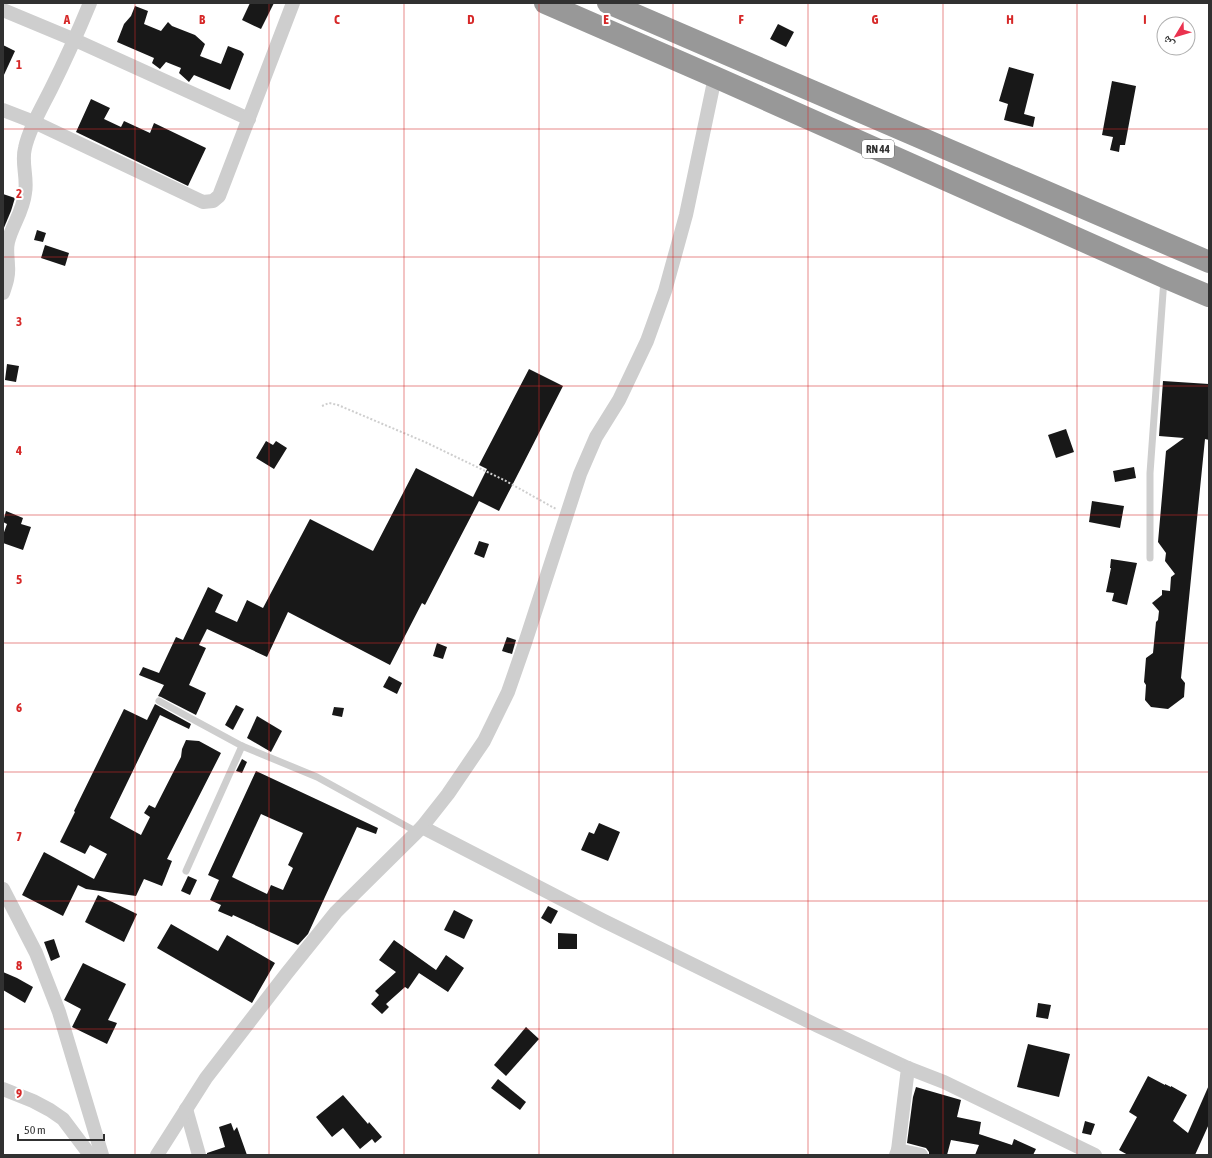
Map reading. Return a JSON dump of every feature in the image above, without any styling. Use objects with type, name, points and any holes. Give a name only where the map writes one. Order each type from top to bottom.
[{"type":"highway","name":"RN 44","points":[[546,3],[1209,296]]},
{"type":"highway","name":"RN 44","points":[[608,3],[1209,262]]},
{"type":"street","points":[[3,293],[8,279],[6,252],[8,241],[22,209],[26,193],[24,162],[25,148],[34,122],[75,40],[90,3]]},
{"type":"street","points":[[3,110],[34,122],[203,202],[213,201],[219,196],[293,3]]},
{"type":"street","points":[[3,10],[75,40],[249,119]]},
{"type":"street","points":[[157,1155],[206,1078],[286,973],[336,912],[419,830],[448,794],[484,741],[508,692],[580,474],[596,437],[619,400],[644,348],[665,291],[686,215],[715,77]]},
{"type":"street","points":[[419,830],[818,1026],[908,1068],[944,1082],[1095,1155]]},
{"type":"street","points":[[3,889],[36,953],[59,1012],[102,1155]]},
{"type":"street","points":[[908,1068],[897,1152],[921,1155]]},
{"type":"street","points":[[3,1089],[45,1107],[63,1119],[90,1155]]},
{"type":"street","points":[[186,1109],[199,1155]]},
{"type":"lane","points":[[1150,558],[1150,473],[1164,277]]},
{"type":"lane","points":[[159,701],[242,746],[317,777],[419,830]]},
{"type":"lane","points":[[186,871],[242,746]]},
{"type":"path","points":[[322,406],[329,403],[338,405],[425,442],[504,480],[566,515]]},
{"type":"building","points":[[250,3],[274,3],[261,29],[242,20]]},
{"type":"building","points":[[135,6],[148,11],[144,24],[161,31],[168,22],[172,26],[195,35],[205,44],[200,56],[221,64],[228,46],[241,51],[244,54],[230,90],[194,75],[189,82],[179,73],[181,68],[166,62],[160,69],[152,63],[154,58],[117,42],[124,24],[131,16]]},
{"type":"building","points":[[778,24],[794,32],[786,47],[770,39]]},
{"type":"building","points":[[3,45],[15,51],[3,77]]},
{"type":"building","points":[[1009,67],[1034,74],[1024,114],[1035,117],[1033,127],[1004,120],[1008,104],[999,101]]},
{"type":"building","points":[[1112,81],[1136,86],[1125,145],[1120,145],[1119,152],[1110,150],[1113,137],[1102,135]]},
{"type":"building","points":[[91,99],[110,108],[104,119],[121,127],[124,121],[150,133],[154,123],[206,148],[188,186],[76,132]]},
{"type":"building","points":[[3,194],[15,198],[3,230]]},
{"type":"building","points":[[37,230],[46,233],[43,242],[34,240]]},
{"type":"building","points":[[45,245],[69,253],[65,266],[41,258]]},
{"type":"building","points":[[7,364],[19,366],[16,382],[5,380]]},
{"type":"building","points":[[529,369],[563,386],[499,511],[479,501],[425,605],[422,603],[390,665],[288,612],[267,657],[207,629],[199,645],[206,648],[189,685],[206,693],[196,715],[158,696],[164,685],[139,675],[143,667],[159,673],[176,637],[183,640],[208,587],[223,595],[215,612],[237,622],[247,600],[263,608],[310,519],[373,551],[416,468],[473,497],[487,469],[479,465]]},
{"type":"building","points":[[1163,381],[1209,384],[1209,440],[1205,439],[1181,678],[1185,683],[1184,697],[1168,709],[1151,707],[1145,700],[1146,685],[1144,682],[1146,658],[1153,653],[1156,622],[1158,620],[1159,611],[1152,603],[1162,595],[1162,590],[1170,591],[1171,577],[1175,574],[1165,561],[1166,553],[1158,542],[1166,451],[1184,438],[1159,436]]},
{"type":"building","points":[[1066,429],[1074,452],[1056,458],[1048,435]]},
{"type":"building","points":[[266,441],[273,445],[276,441],[287,448],[274,469],[256,458]]},
{"type":"building","points":[[1134,467],[1136,478],[1115,482],[1113,471]]},
{"type":"building","points":[[1092,501],[1124,506],[1120,528],[1089,522]]},
{"type":"building","points":[[6,511],[23,518],[21,524],[31,527],[23,550],[3,543],[3,535],[7,524],[3,522]]},
{"type":"building","points":[[479,541],[489,544],[484,558],[474,554]]},
{"type":"building","points":[[1111,559],[1137,563],[1127,605],[1112,601],[1114,593],[1106,592],[1111,568]]},
{"type":"building","points":[[507,637],[516,640],[512,654],[502,651]]},
{"type":"building","points":[[437,643],[447,647],[443,659],[433,656]]},
{"type":"building","points":[[389,676],[402,683],[397,694],[383,687]]},
{"type":"building","points":[[155,704],[191,724],[189,729],[160,715],[110,818],[141,835],[150,817],[144,813],[149,805],[155,808],[181,757],[182,749],[186,740],[199,741],[221,753],[167,859],[172,861],[162,886],[144,879],[136,896],[86,889],[78,885],[63,916],[22,895],[44,852],[94,879],[107,854],[90,845],[85,854],[60,842],[124,709],[147,720]]},
{"type":"building","points":[[236,705],[244,709],[233,730],[225,725]]},
{"type":"building","points":[[334,707],[344,708],[342,717],[332,715]]},
{"type":"building","points":[[257,716],[282,731],[271,752],[247,738]]},
{"type":"building","points":[[242,759],[247,762],[242,773],[236,771]]},
{"type":"building","points":[[256,771],[378,828],[376,834],[357,827],[308,934],[298,945],[233,915],[232,917],[218,911],[221,905],[210,900],[219,880],[208,875]],"holes":[[[261,814],[303,833],[288,865],[293,868],[283,890],[271,885],[267,894],[232,877]]]},
{"type":"building","points":[[599,823],[620,832],[608,861],[581,850],[589,832],[594,834]]},
{"type":"building","points":[[188,876],[197,880],[190,895],[181,891]]},
{"type":"building","points":[[98,895],[137,914],[124,942],[85,922]]},
{"type":"building","points":[[548,906],[558,911],[551,924],[541,918]]},
{"type":"building","points":[[454,910],[473,920],[464,939],[444,930]]},
{"type":"building","points":[[171,924],[218,951],[227,935],[275,963],[252,1003],[157,948]]},
{"type":"building","points":[[558,933],[577,934],[577,949],[558,949]]},
{"type":"building","points":[[54,939],[60,957],[51,961],[44,942]]},
{"type":"building","points":[[394,940],[436,970],[446,955],[464,968],[448,992],[419,973],[408,989],[405,987],[386,1004],[389,1007],[382,1014],[371,1004],[379,995],[375,991],[396,972],[379,960]]},
{"type":"building","points":[[83,963],[126,984],[108,1020],[117,1023],[107,1044],[72,1027],[81,1009],[64,1000]]},
{"type":"building","points":[[3,972],[33,987],[25,1003],[3,990]]},
{"type":"building","points":[[1038,1003],[1051,1005],[1048,1019],[1036,1017]]},
{"type":"building","points":[[526,1027],[539,1039],[506,1076],[494,1065]]},
{"type":"building","points":[[1028,1044],[1070,1054],[1059,1097],[1017,1087]]},
{"type":"building","points":[[1148,1076],[1187,1095],[1173,1121],[1188,1133],[1209,1085],[1209,1124],[1195,1155],[1128,1155],[1119,1150],[1137,1117],[1129,1112]]},
{"type":"building","points":[[498,1079],[526,1102],[520,1110],[491,1088]]},
{"type":"building","points":[[916,1087],[961,1100],[957,1117],[981,1122],[979,1134],[1012,1145],[1014,1139],[1036,1149],[1033,1155],[975,1155],[979,1145],[951,1140],[947,1155],[929,1155],[926,1148],[907,1143],[913,1097]]},
{"type":"building","points":[[343,1095],[368,1124],[369,1122],[382,1137],[375,1143],[372,1139],[360,1149],[343,1128],[332,1137],[316,1117]]},
{"type":"building","points":[[1085,1121],[1095,1124],[1091,1135],[1082,1133]]},
{"type":"building","points":[[231,1123],[234,1131],[237,1127],[247,1155],[207,1155],[207,1153],[225,1147],[219,1127]]}]
